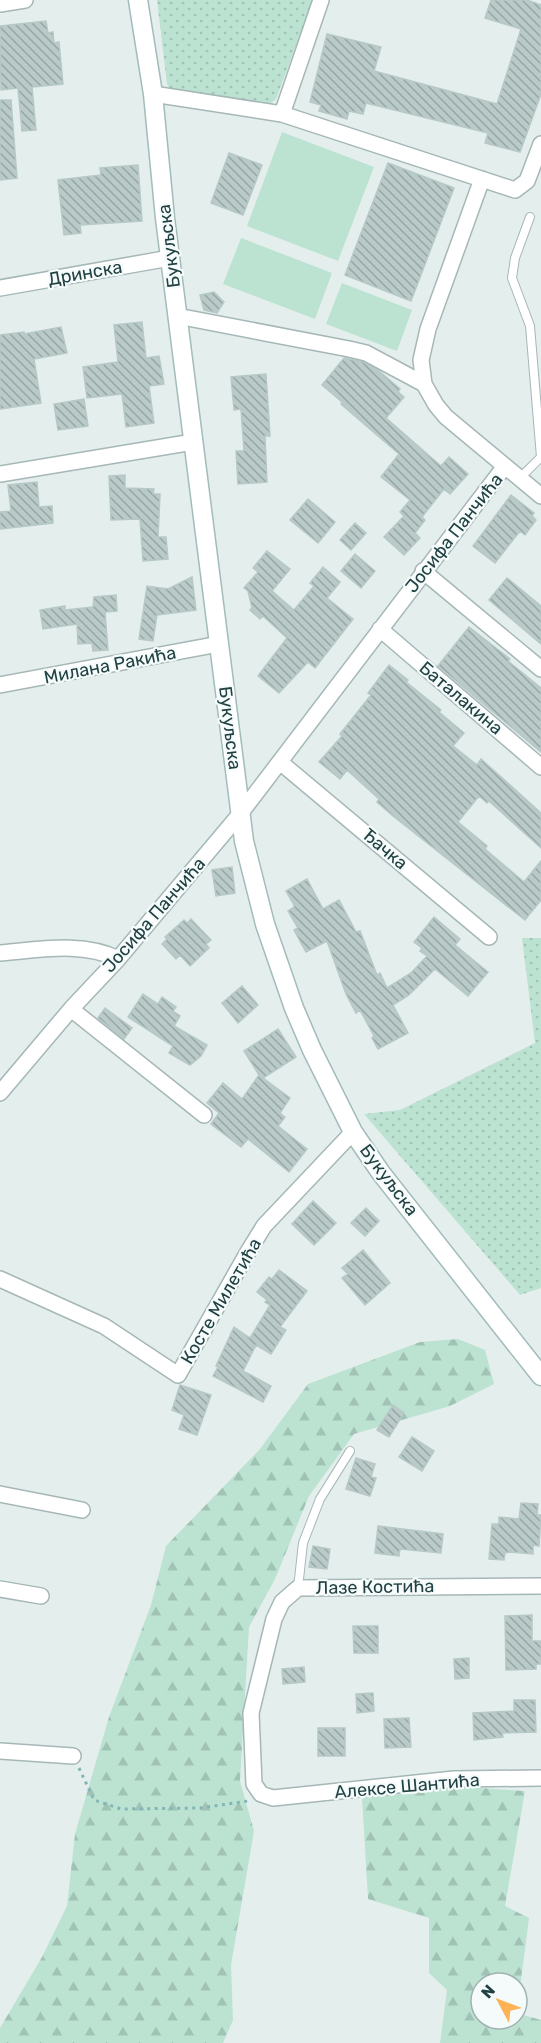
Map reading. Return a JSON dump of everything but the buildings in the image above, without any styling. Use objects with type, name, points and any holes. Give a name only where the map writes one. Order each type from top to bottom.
[{"type":"main road","name":"Букуљска","points":[[138,0],[153,94],[177,316],[240,814],[253,882],[278,965],[312,1050],[353,1132],[383,1176],[541,1376]]},
{"type":"street","points":[[0,4],[25,0]]},
{"type":"street","points":[[282,114],[321,0]]},
{"type":"street","points":[[153,94],[282,114],[515,190],[527,181],[541,144]]},
{"type":"street","points":[[424,384],[422,360],[428,329],[482,179]]},
{"type":"street","name":"Дринска","points":[[0,288],[170,258]]},
{"type":"street","points":[[177,316],[349,349],[366,354],[424,384]]},
{"type":"street","name":"Јосифа Панчића","points":[[0,1093],[71,1009],[118,959],[240,814],[505,466],[446,417],[424,384]]},
{"type":"street","points":[[0,474],[194,442]]},
{"type":"street","points":[[505,466],[541,495]]},
{"type":"street","points":[[423,571],[541,669]]},
{"type":"street","name":"Баталакина","points":[[380,629],[541,766]]},
{"type":"street","name":"Милана Ракића","points":[[0,685],[219,644]]},
{"type":"street","name":"Ђачка","points":[[280,762],[489,937]]},
{"type":"street","points":[[0,952],[70,949],[105,952],[118,959]]},
{"type":"street","points":[[71,1009],[204,1115]]},
{"type":"street","name":"Косте Милетића","points":[[0,1279],[104,1326],[178,1375],[264,1226],[353,1132]]},
{"type":"street","points":[[0,1494],[82,1510]]},
{"type":"street","name":"Лазе Костића","points":[[273,1798],[261,1794],[254,1784],[251,1713],[274,1619],[282,1602],[298,1588],[541,1586]]},
{"type":"street","points":[[0,1589],[41,1596]]},
{"type":"street","points":[[0,1751],[74,1756]]},
{"type":"street","name":"Алексе Шантића","points":[[273,1798],[454,1779],[541,1778]]},
{"type":"lane","points":[[520,478],[541,457],[532,336],[512,278],[515,258],[530,217]]},
{"type":"lane","points":[[298,1588],[303,1543],[320,1499],[350,1451]]},
{"type":"path","points":[[74,1756],[94,1800],[121,1809],[200,1808],[273,1798]]},
{"type":"green space","points":[[157,0],[313,0],[276,99],[263,105],[170,89],[167,84]]},
{"type":"green space","points":[[282,132],[374,167],[338,261],[247,226]]},
{"type":"green space","points":[[241,238],[332,273],[315,319],[223,284]]},
{"type":"green space","points":[[342,283],[412,310],[397,351],[326,324]]},
{"type":"green space","points":[[522,938],[541,938],[541,1288],[520,1295],[364,1114],[400,1110],[535,1043]]},
{"type":"green space","points":[[458,1339],[485,1350],[494,1384],[450,1406],[354,1434],[309,1496],[275,1579],[249,1627],[240,1781],[254,1831],[231,1965],[233,2020],[223,2043],[0,2043],[0,2028],[42,1957],[67,1906],[75,1834],[109,1717],[151,1605],[166,1546],[260,1449],[308,1384],[420,1342]]},
{"type":"green space","points":[[449,1786],[525,1791],[505,1906],[529,1918],[522,1971],[469,1971],[469,2031],[529,2031],[529,2016],[541,2020],[541,2043],[440,2043],[447,1990],[429,1973],[429,1918],[368,1899],[362,1797]]}]
